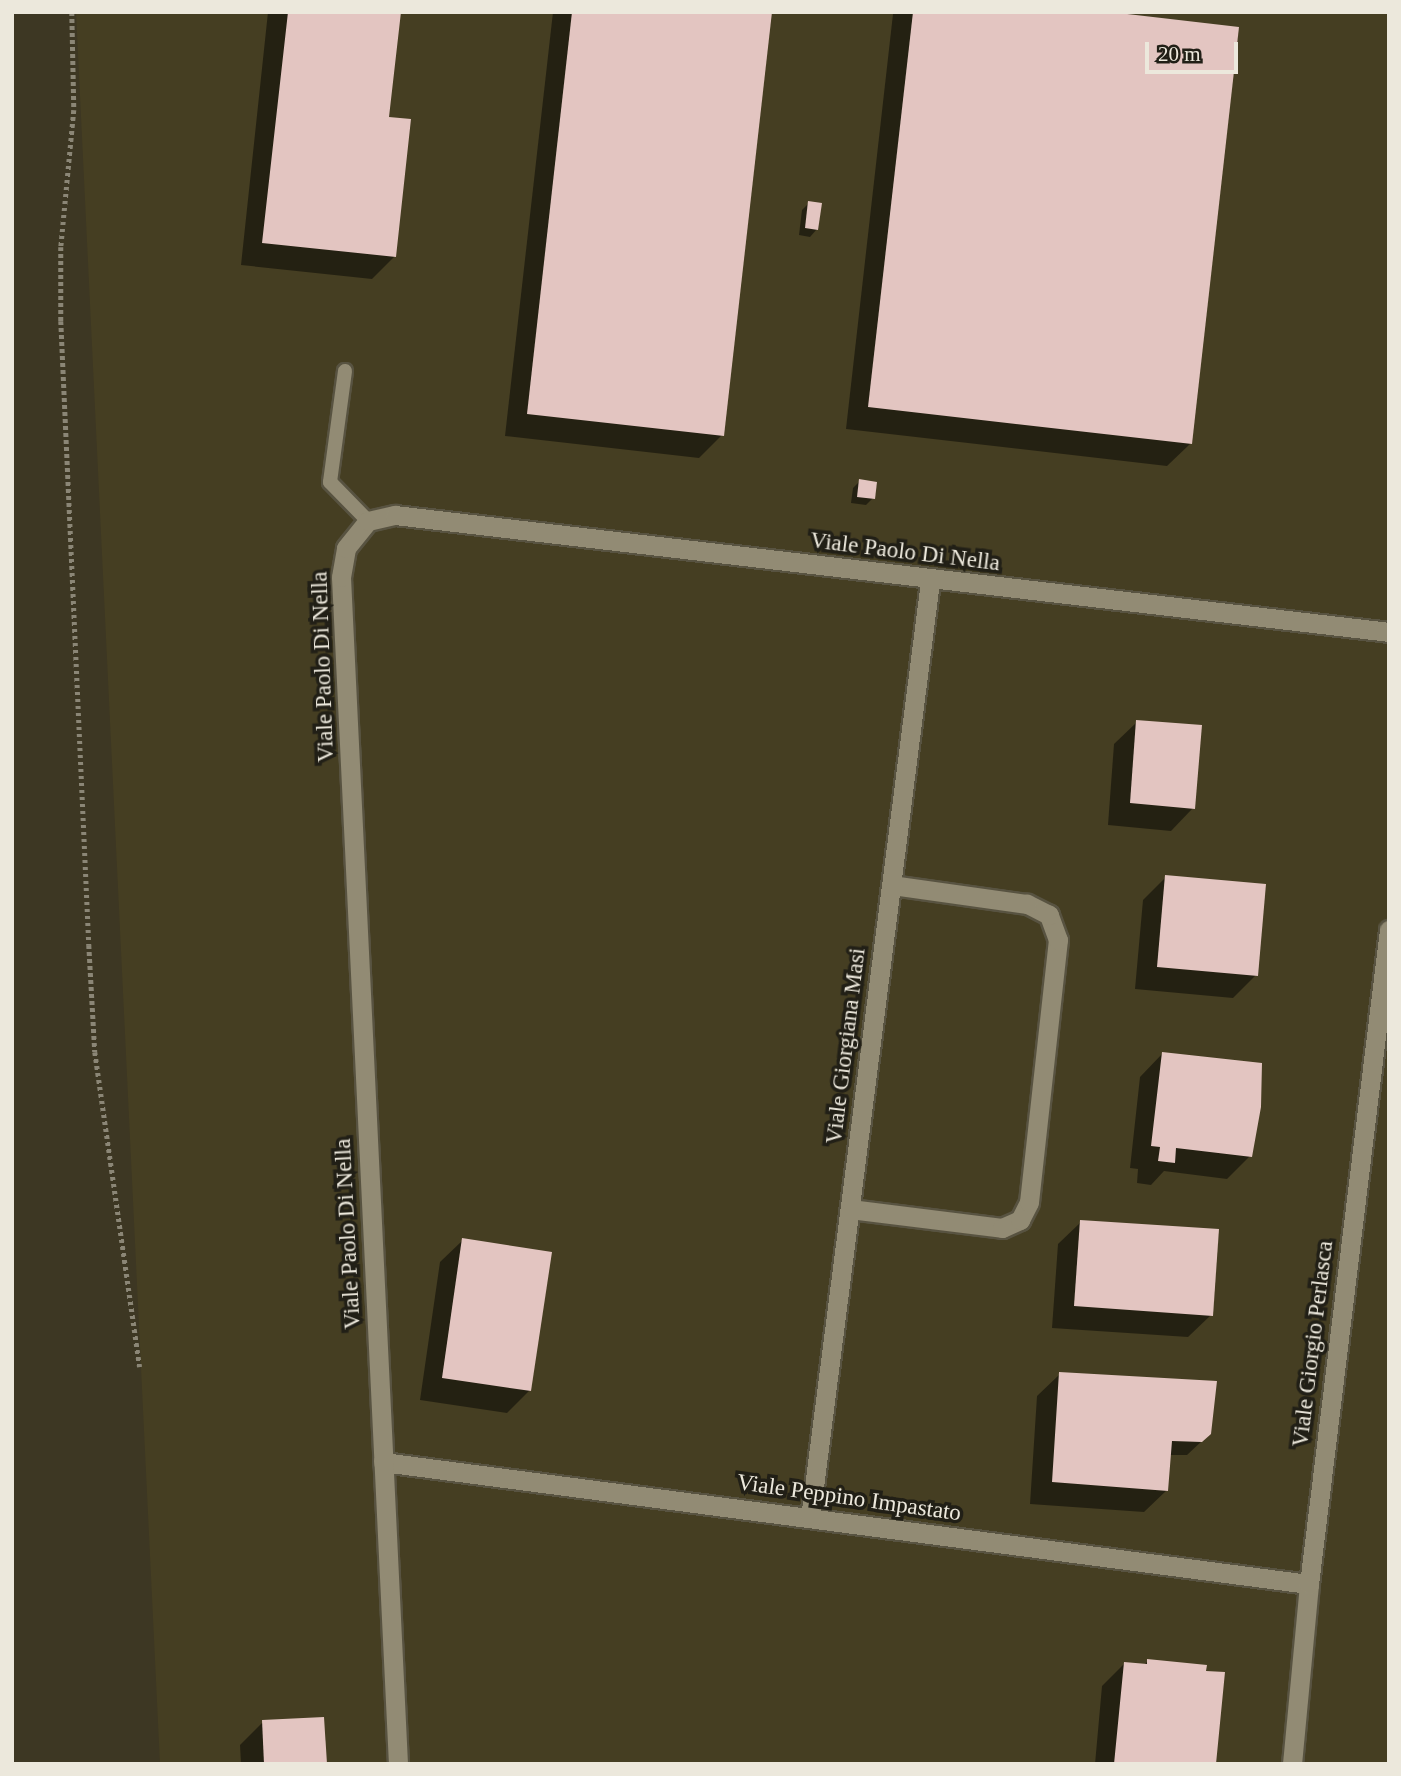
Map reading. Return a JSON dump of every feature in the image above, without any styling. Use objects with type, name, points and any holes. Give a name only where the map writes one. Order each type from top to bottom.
[{"type":"street","name":"Viale Paolo Di Nella","points":[[398,1764],[341,578],[346,548],[368,521],[395,515],[1389,632]]},
{"type":"street","name":"Viale Giorgiana Masi","points":[[810,1518],[930,580]]},
{"type":"street","points":[[850,1209],[1002,1228],[1020,1220],[1029,1202],[1058,940],[1049,915],[1027,904],[891,885]]},
{"type":"street","name":"Viale Giorgio Perlasca","points":[[1292,1764],[1309,1584],[1389,930]]},
{"type":"street","name":"Viale Peppino Impastato","points":[[383,1462],[1309,1584]]},
{"type":"lane","points":[[345,371],[330,482],[368,521]]},
{"type":"path","points":[[72,12],[74,110],[61,247],[61,321],[88,918],[95,1052],[140,1367]]},
{"type":"shaded area","points":[[76,12],[1389,12],[1389,1764],[160,1764]]},
{"type":"building","points":[[288,12],[401,12],[389,117],[411,119],[396,257],[262,243]]},
{"type":"building","points":[[572,12],[772,12],[724,436],[527,414]]},
{"type":"building","points":[[913,12],[1110,12],[1239,27],[1192,444],[868,407]]},
{"type":"building","points":[[808,201],[822,203],[818,230],[805,228]]},
{"type":"building","points":[[859,479],[877,482],[875,499],[857,497]]},
{"type":"building","points":[[1136,720],[1202,725],[1195,809],[1130,803]]},
{"type":"building","points":[[1165,875],[1266,884],[1258,976],[1157,967]]},
{"type":"building","points":[[1162,1052],[1262,1063],[1261,1107],[1252,1157],[1176,1148],[1175,1163],[1158,1161],[1160,1147],[1151,1146]]},
{"type":"building","points":[[1080,1220],[1219,1229],[1213,1316],[1074,1306]]},
{"type":"building","points":[[462,1238],[552,1252],[531,1391],[442,1378]]},
{"type":"building","points":[[1059,1372],[1217,1381],[1211,1434],[1202,1442],[1172,1441],[1168,1491],[1052,1482]]},
{"type":"building","points":[[1147,1659],[1207,1665],[1206,1671],[1225,1672],[1216,1764],[1114,1764],[1124,1662],[1147,1664]]},
{"type":"building","points":[[324,1717],[327,1764],[264,1764],[262,1720]]}]
